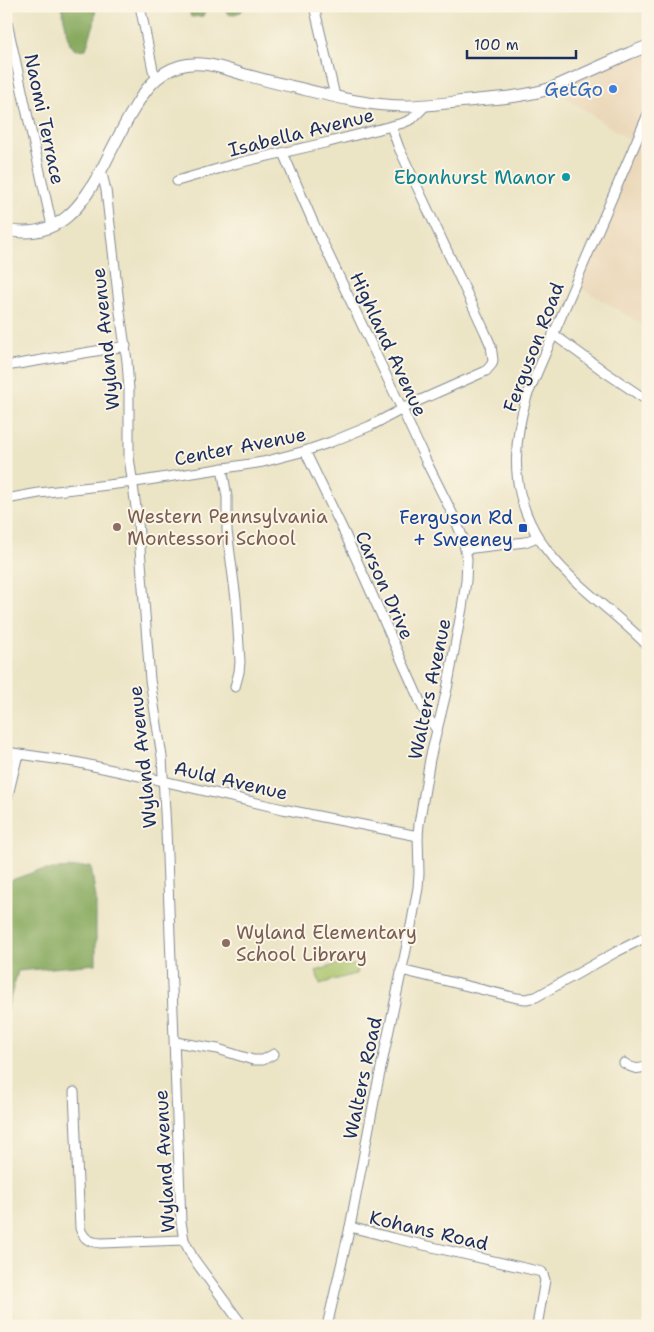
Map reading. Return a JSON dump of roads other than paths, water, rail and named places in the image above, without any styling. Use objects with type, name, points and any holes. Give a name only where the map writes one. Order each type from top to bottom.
[{"type":"main road","points":[[6,230],[29,232],[52,226],[69,216],[92,187],[140,98],[157,78],[165,72],[182,65],[203,64],[218,66],[289,86],[335,96],[387,105],[406,106],[510,97],[538,92],[552,88],[648,46]]},
{"type":"street","points":[[140,6],[153,70],[157,78]]},
{"type":"street","points":[[314,6],[335,96]]},
{"type":"street","name":"Naomi Terrace","points":[[6,18],[52,226]]},
{"type":"street","name":"Isabella Avenue","points":[[177,181],[238,163],[391,126],[412,119],[426,105]]},
{"type":"street","name":"Ferguson Road","points":[[648,114],[528,396],[520,421],[516,445],[516,463],[520,491],[529,520],[537,537],[550,556],[572,579],[620,619],[648,646]]},
{"type":"street","name":"Center Avenue","points":[[6,499],[263,462],[305,451],[370,426],[486,370],[492,364],[492,353],[485,332],[391,126]]},
{"type":"street","name":"Highland Avenue","points":[[283,153],[313,222],[454,517],[466,549]]},
{"type":"street","name":"Wyland Avenue","points":[[101,170],[106,190],[126,346],[129,382],[129,458],[138,522],[150,680],[158,726],[164,781],[181,1215],[184,1240],[198,1265],[243,1326]]},
{"type":"street","points":[[553,334],[648,401]]},
{"type":"street","points":[[6,366],[126,346]]},
{"type":"street","name":"Carson Drive","points":[[305,451],[346,534],[423,708],[437,730]]},
{"type":"street","points":[[222,468],[227,497],[227,531],[236,599],[240,653],[239,672],[235,687]]},
{"type":"street","points":[[466,549],[525,542],[537,537]]},
{"type":"street","name":"Walters Avenue","points":[[418,836],[426,780],[449,680],[465,591],[466,549]]},
{"type":"street","name":"Auld Avenue","points":[[6,752],[75,762],[283,809],[418,836]]},
{"type":"street","points":[[6,803],[18,754]]},
{"type":"street","name":"Walters Road","points":[[327,1326],[350,1227],[361,1162],[412,926],[418,888],[418,836]]},
{"type":"street","points":[[401,970],[517,998],[531,998],[544,993],[648,936]]},
{"type":"street","points":[[175,1042],[218,1050],[252,1060],[263,1060],[274,1054]]},
{"type":"street","points":[[624,1064],[640,1070],[648,1066]]},
{"type":"street","points":[[74,1092],[80,1228],[82,1235],[89,1241],[101,1243],[184,1240]]},
{"type":"street","name":"Kohans Road","points":[[350,1227],[542,1272],[545,1280],[537,1326]]},
{"type":"place","name":"GetGo","points":[[613,89]]},
{"type":"place","name":"Ebonhurst Manor","points":[[566,177]]},
{"type":"place","name":"Western Pennsylvania Montessori School","points":[[117,527]]},
{"type":"place","name":"Ferguson Rd + Sweeney","points":[[523,528]]},
{"type":"place","name":"Wyland Elementary School Library","points":[[226,943]]}]
